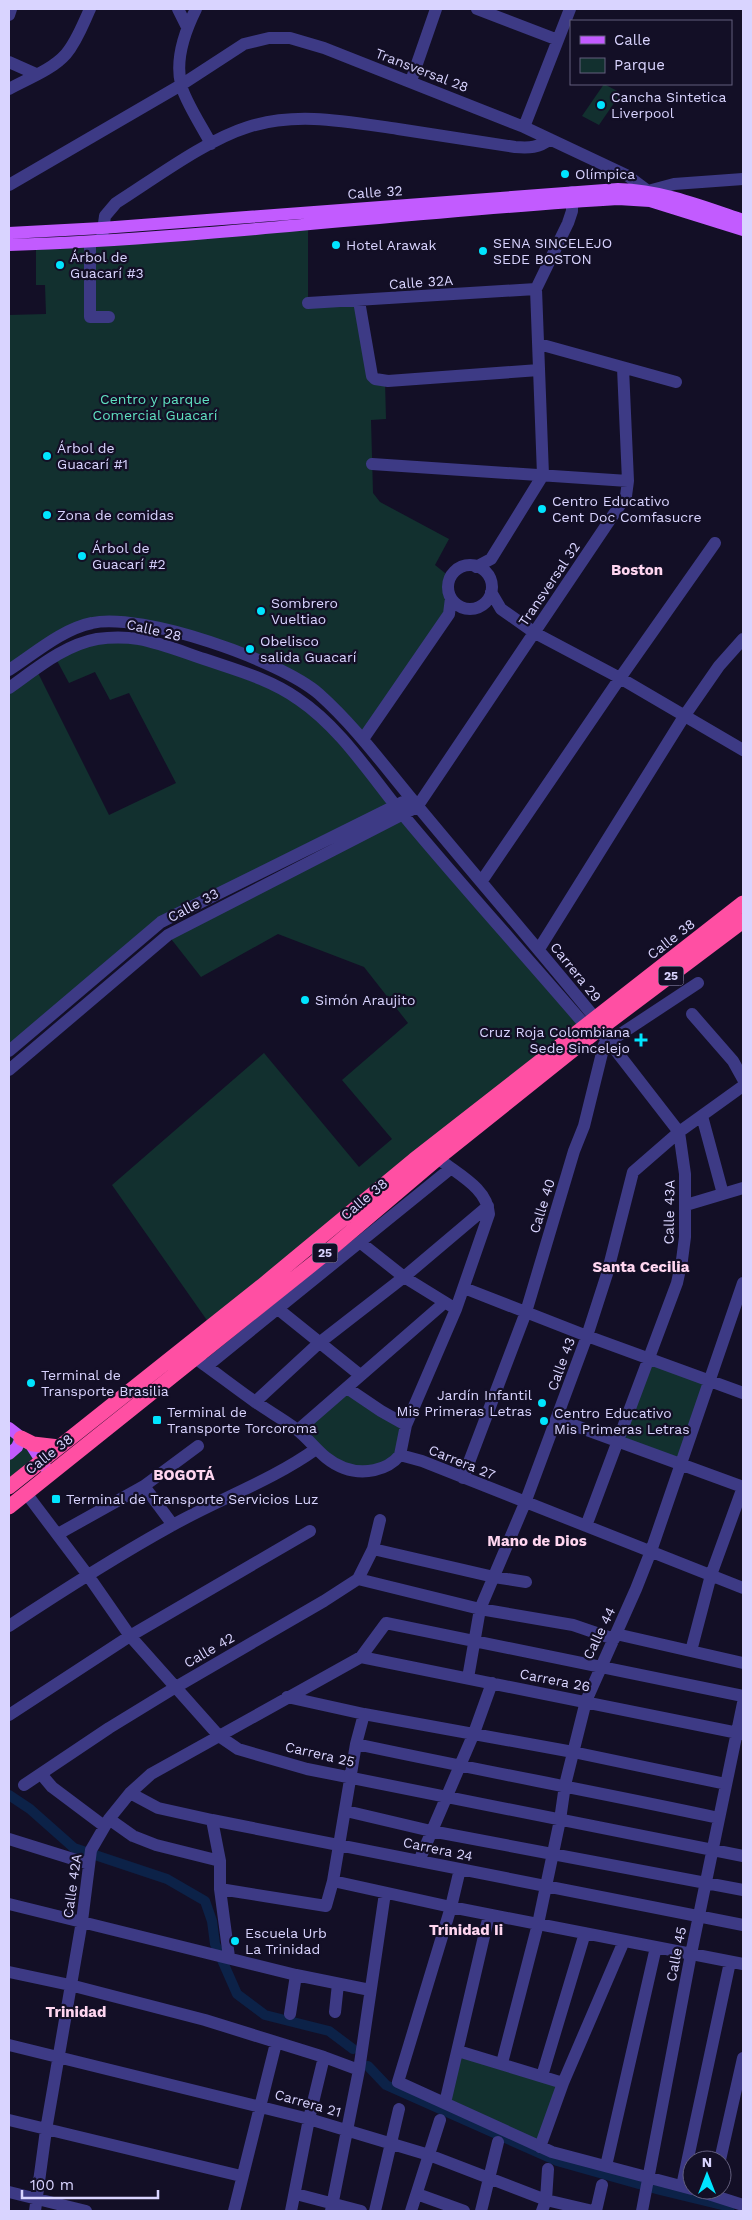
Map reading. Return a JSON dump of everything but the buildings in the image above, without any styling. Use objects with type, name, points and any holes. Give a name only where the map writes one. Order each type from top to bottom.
[{"type":"highway","name":"Calle 38","points":[[10,1484],[41,1462],[743,903]]},
{"type":"highway","name":"Calle 38","points":[[9,1507],[201,1362],[592,1024],[743,921]]},
{"type":"highway","points":[[21,1438],[33,1444],[59,1447]]},
{"type":"main road","name":"Calle 32","points":[[9,245],[96,242],[220,233],[572,197],[618,189],[648,191]]},
{"type":"main road","points":[[601,200],[636,195],[648,191],[743,220]]},
{"type":"main road","points":[[648,191],[689,213]]},
{"type":"main road","name":"Calle 32","points":[[9,233],[572,197],[601,200]]},
{"type":"main road","points":[[601,200],[644,200],[743,230]]},
{"type":"main road","points":[[9,1428],[31,1445],[51,1474]]},
{"type":"main road","points":[[9,1454],[17,1447],[21,1438]]},
{"type":"main road","name":"Carrera 25","points":[[10,1484],[26,1493]]},
{"type":"street","points":[[9,15],[11,9]]},
{"type":"street","points":[[9,89],[55,64],[65,56],[90,9]]},
{"type":"street","points":[[178,9],[187,27]]},
{"type":"street","points":[[196,9],[187,27],[182,50],[181,85],[211,144]]},
{"type":"street","points":[[411,81],[436,9]]},
{"type":"street","points":[[477,9],[558,40]]},
{"type":"street","points":[[524,127],[570,9]]},
{"type":"street","name":"Transversal 28","points":[[9,185],[181,85],[244,44],[269,38],[290,38],[324,48],[411,81],[524,127],[636,180],[648,191]]},
{"type":"street","points":[[9,62],[36,74]]},
{"type":"street","points":[[109,317],[90,317],[96,242],[105,216],[116,203],[211,144],[246,127],[277,119],[317,118],[515,147],[529,148],[538,146],[550,139]]},
{"type":"street","name":"Calle 32","points":[[648,191],[674,184],[743,179]]},
{"type":"street","points":[[476,567],[491,559],[544,475],[536,289],[568,223],[572,197]]},
{"type":"street","name":"Calle 32A","points":[[308,303],[536,289]]},
{"type":"street","points":[[359,301],[372,376],[380,380],[539,370]]},
{"type":"street","points":[[538,344],[676,382]]},
{"type":"street","name":"Transversal 32","points":[[417,800],[535,633],[626,496],[628,481],[623,368]]},
{"type":"street","points":[[372,464],[628,481]]},
{"type":"street","points":[[481,882],[715,543]]},
{"type":"street","points":[[449,614],[485,604],[491,586],[491,559]]},
{"type":"street","points":[[363,739],[449,614],[451,598],[448,582],[455,570],[468,566],[484,570],[501,609],[535,633],[620,678],[743,750]]},
{"type":"street","points":[[451,598],[460,606],[501,609]]},
{"type":"street","name":"Calle 28","points":[[9,670],[73,630],[92,623],[109,622],[146,625],[257,658]]},
{"type":"street","name":"Calle 28","points":[[9,688],[65,650],[81,643],[96,639],[126,638],[172,648],[243,672],[298,698]]},
{"type":"street","points":[[538,949],[685,715],[719,666],[743,638]]},
{"type":"street","name":"Carrera 29","points":[[257,658],[281,669],[318,693],[363,739],[417,800],[481,882],[538,949],[592,1024]]},
{"type":"street","name":"Carrera 29","points":[[298,698],[347,745],[400,810],[592,1024]]},
{"type":"street","name":"Calle 33","points":[[9,1070],[168,935],[417,800]]},
{"type":"street","name":"Calle 33","points":[[9,1051],[161,922],[400,810]]},
{"type":"street","name":"Calle 40","points":[[463,1478],[526,1312],[574,1151],[584,1126],[604,1046],[698,983]]},
{"type":"street","points":[[79,993],[88,1004]]},
{"type":"street","points":[[692,1014],[733,1061],[743,1079]]},
{"type":"street","name":"Calle 43A","points":[[586,1526],[650,1359],[676,1283],[682,1260],[686,1205],[683,1154],[679,1132],[610,1043],[592,1024]]},
{"type":"street","name":"Calle 43","points":[[468,1678],[480,1609],[525,1503],[587,1336],[607,1274],[633,1172],[679,1132],[743,1086]]},
{"type":"street","points":[[702,1116],[723,1194]]},
{"type":"street","points":[[438,1158],[482,1193],[488,1206],[486,1224],[456,1309],[406,1425],[400,1455],[393,1463],[384,1468],[358,1471],[344,1468],[328,1460],[298,1430],[255,1402],[201,1362],[278,1309],[450,1169]]},
{"type":"street","points":[[686,1205],[743,1188]]},
{"type":"street","points":[[255,1402],[320,1343],[404,1277],[488,1206]]},
{"type":"street","points":[[361,1243],[404,1277],[456,1309]]},
{"type":"street","name":"Calle 44","points":[[502,2063],[538,1924],[560,1820],[565,1785],[586,1701],[651,1551],[743,1283]]},
{"type":"street","points":[[464,1288],[587,1336],[743,1393]]},
{"type":"street","points":[[298,1430],[444,1303]]},
{"type":"street","points":[[278,1309],[360,1375]]},
{"type":"street","points":[[347,1388],[406,1425]]},
{"type":"street","points":[[556,1419],[743,1487],[711,1575],[691,1651]]},
{"type":"street","points":[[58,1534],[144,1486],[198,1446]]},
{"type":"street","points":[[9,1626],[87,1574],[172,1525],[292,1466],[316,1449]]},
{"type":"street","name":"Carrera 27","points":[[400,1455],[743,1588]]},
{"type":"street","points":[[144,1486],[172,1525]]},
{"type":"street","name":"Carrera 25","points":[[26,1493],[58,1534],[130,1636],[219,1736],[238,1749],[307,1769],[743,1856]]},
{"type":"street","name":"Calle 42","points":[[24,1786],[109,1728],[324,1601],[358,1578],[373,1549],[380,1520]]},
{"type":"street","points":[[9,1714],[130,1636],[310,1531]]},
{"type":"street","points":[[373,1549],[494,1577],[526,1582]]},
{"type":"street","points":[[358,1578],[480,1609],[573,1625],[615,1636],[743,1662]]},
{"type":"street","name":"Calle 42A","points":[[36,2205],[46,2130],[82,1921],[89,1861],[94,1843],[130,1793],[151,1774],[361,1657],[386,1624],[474,1642]]},
{"type":"street","points":[[474,1642],[743,1696]]},
{"type":"street","name":"Carrera 26","points":[[361,1657],[740,1733]]},
{"type":"street","points":[[419,1861],[430,1831],[474,1733],[492,1683]]},
{"type":"street","points":[[287,1697],[364,1714],[573,1752],[726,1784]]},
{"type":"street","name":"Calle 45","points":[[642,2211],[712,1851],[726,1784],[740,1733],[743,1703]]},
{"type":"street","points":[[220,1889],[323,1907],[327,1904],[346,1811],[356,1744],[364,1714]]},
{"type":"street","points":[[356,1744],[459,1766],[565,1785],[719,1818]]},
{"type":"street","points":[[41,1774],[52,1787],[107,1823],[133,1836],[156,1845],[220,1862]]},
{"type":"street","name":"Carrera 24","points":[[130,1793],[158,1808],[212,1820],[743,1925]]},
{"type":"street","points":[[346,1811],[430,1831],[743,1890]]},
{"type":"street","points":[[212,1820],[220,1862],[222,1956]]},
{"type":"street","points":[[9,1839],[89,1861]]},
{"type":"street","points":[[460,1870],[451,1907],[398,2082],[540,2148],[606,2166],[647,2186],[682,2188]]},
{"type":"street","points":[[333,1881],[385,1894],[743,1964]]},
{"type":"street","points":[[332,2207],[359,2070],[385,1894]]},
{"type":"street","points":[[9,1904],[296,1975],[370,1990]]},
{"type":"street","points":[[445,2103],[489,1915]]},
{"type":"street","points":[[542,2076],[585,1933]]},
{"type":"street","points":[[540,2148],[563,2083],[624,1941]]},
{"type":"street","points":[[606,2166],[656,1947]]},
{"type":"street","points":[[694,2150],[730,1962]]},
{"type":"street","points":[[9,1972],[70,1985],[205,2020],[324,2057],[359,2070]]},
{"type":"street","points":[[290,2014],[296,1975]]},
{"type":"street","points":[[335,2012],[338,1984]]},
{"type":"street","points":[[234,2211],[241,2176],[261,2106],[276,2043]]},
{"type":"street","name":"Carrera 21","points":[[9,2045],[310,2119],[429,2156],[489,2178],[544,2206],[594,2211]]},
{"type":"street","points":[[458,2051],[563,2083]]},
{"type":"street","points":[[291,2211],[324,2057]]},
{"type":"street","points":[[722,2150],[743,2058]]},
{"type":"street","points":[[375,2211],[399,2109]]},
{"type":"street","points":[[9,2120],[241,2176]]},
{"type":"street","points":[[411,2211],[440,2120]]},
{"type":"street","points":[[480,2211],[498,2142]]},
{"type":"street","points":[[544,2206],[548,2169]]},
{"type":"street","points":[[594,2211],[602,2184]]},
{"type":"street","points":[[9,2192],[36,2205],[86,2211]]},
{"type":"street","points":[[296,2194],[332,2207],[361,2211]]},
{"type":"street","points":[[417,2194],[456,2210]]},
{"type":"green space","name":"Cancha Sintetica Liverpool","points":[[603,85],[621,93],[599,125],[582,116]]},
{"type":"green space","name":"Centro y parque Comercial Guacarí","points":[[308,225],[308,303],[359,301],[372,376],[385,381],[386,419],[371,420],[373,493],[380,502],[449,539],[435,565],[450,577],[448,588],[449,614],[363,739],[300,681],[167,630],[92,623],[9,670],[9,315],[46,314],[45,285],[36,285],[36,244]]},
{"type":"green space","points":[[140,639],[298,699],[396,806],[161,922],[9,1051],[9,688],[36,669],[109,815],[176,783],[129,693],[110,700],[95,672],[69,683],[55,657],[81,643]]},
{"type":"green space","points":[[404,815],[585,1025],[211,1326],[112,1185],[264,1053],[359,1167],[392,1139],[342,1080],[408,1023],[364,967],[278,934],[201,977],[168,935]]},
{"type":"green space","points":[[650,1359],[709,1381],[682,1464],[619,1441]]},
{"type":"green space","points":[[347,1388],[406,1425],[393,1463],[344,1468],[298,1430]]},
{"type":"green space","points":[[9,1428],[41,1462],[9,1485]]},
{"type":"green space","points":[[458,2051],[563,2083],[540,2147],[445,2103]]},
{"type":"waterway","points":[[9,1795],[30,1809],[74,1848],[167,1879],[205,1901],[212,1921],[215,1944],[237,1994],[265,2015],[329,2031],[353,2049]]},
{"type":"waterway","points":[[368,2066],[386,2085],[557,2161],[660,2190],[730,2207]]},
{"type":"place","name":"Cancha Sintetica Liverpool","points":[[601,105]]},
{"type":"place","name":"Olímpica","points":[[565,174]]},
{"type":"place","name":"Hotel Arawak","points":[[336,245]]},
{"type":"place","name":"SENA SINCELEJO SEDE BOSTON","points":[[483,251]]},
{"type":"place","name":"Árbol de Guacarí #3","points":[[60,265]]},
{"type":"place","name":"Árbol de Guacarí #1","points":[[47,456]]},
{"type":"place","name":"Centro Educativo Cent Doc Comfasucre","points":[[542,509]]},
{"type":"place","name":"Zona de comidas","points":[[47,515]]},
{"type":"place","name":"Árbol de Guacarí #2","points":[[82,556]]},
{"type":"place","name":"Sombrero Vueltiao","points":[[261,611]]},
{"type":"place","name":"Obelisco salida Guacarí","points":[[250,649]]},
{"type":"place","name":"Simón Araujito","points":[[305,1000]]},
{"type":"place","name":"Cruz Roja Colombiana Sede Sincelejo","points":[[641,1040]]},
{"type":"place","name":"Terminal de Transporte Brasilia","points":[[31,1383]]},
{"type":"place","name":"Jardín Infantil Mis Primeras Letras","points":[[542,1403]]},
{"type":"place","name":"Terminal de Transporte Torcoroma","points":[[157,1420]]},
{"type":"place","name":"Centro Educativo Mis Primeras Letras","points":[[544,1421]]},
{"type":"place","name":"Terminal de Transporte Servicios Luz","points":[[56,1499]]},
{"type":"place","name":"Escuela Urb La Trinidad","points":[[235,1941]]},
{"type":"district","name":"Boston","points":[[637,570]]},
{"type":"district","name":"Santa Cecilia","points":[[641,1267]]},
{"type":"district","name":"BOGOTÁ","points":[[184,1475]]},
{"type":"district","name":"Mano de Dios","points":[[537,1541]]},
{"type":"district","name":"Trinidad Ii","points":[[466,1930]]},
{"type":"district","name":"Trinidad","points":[[76,2012]]}]
